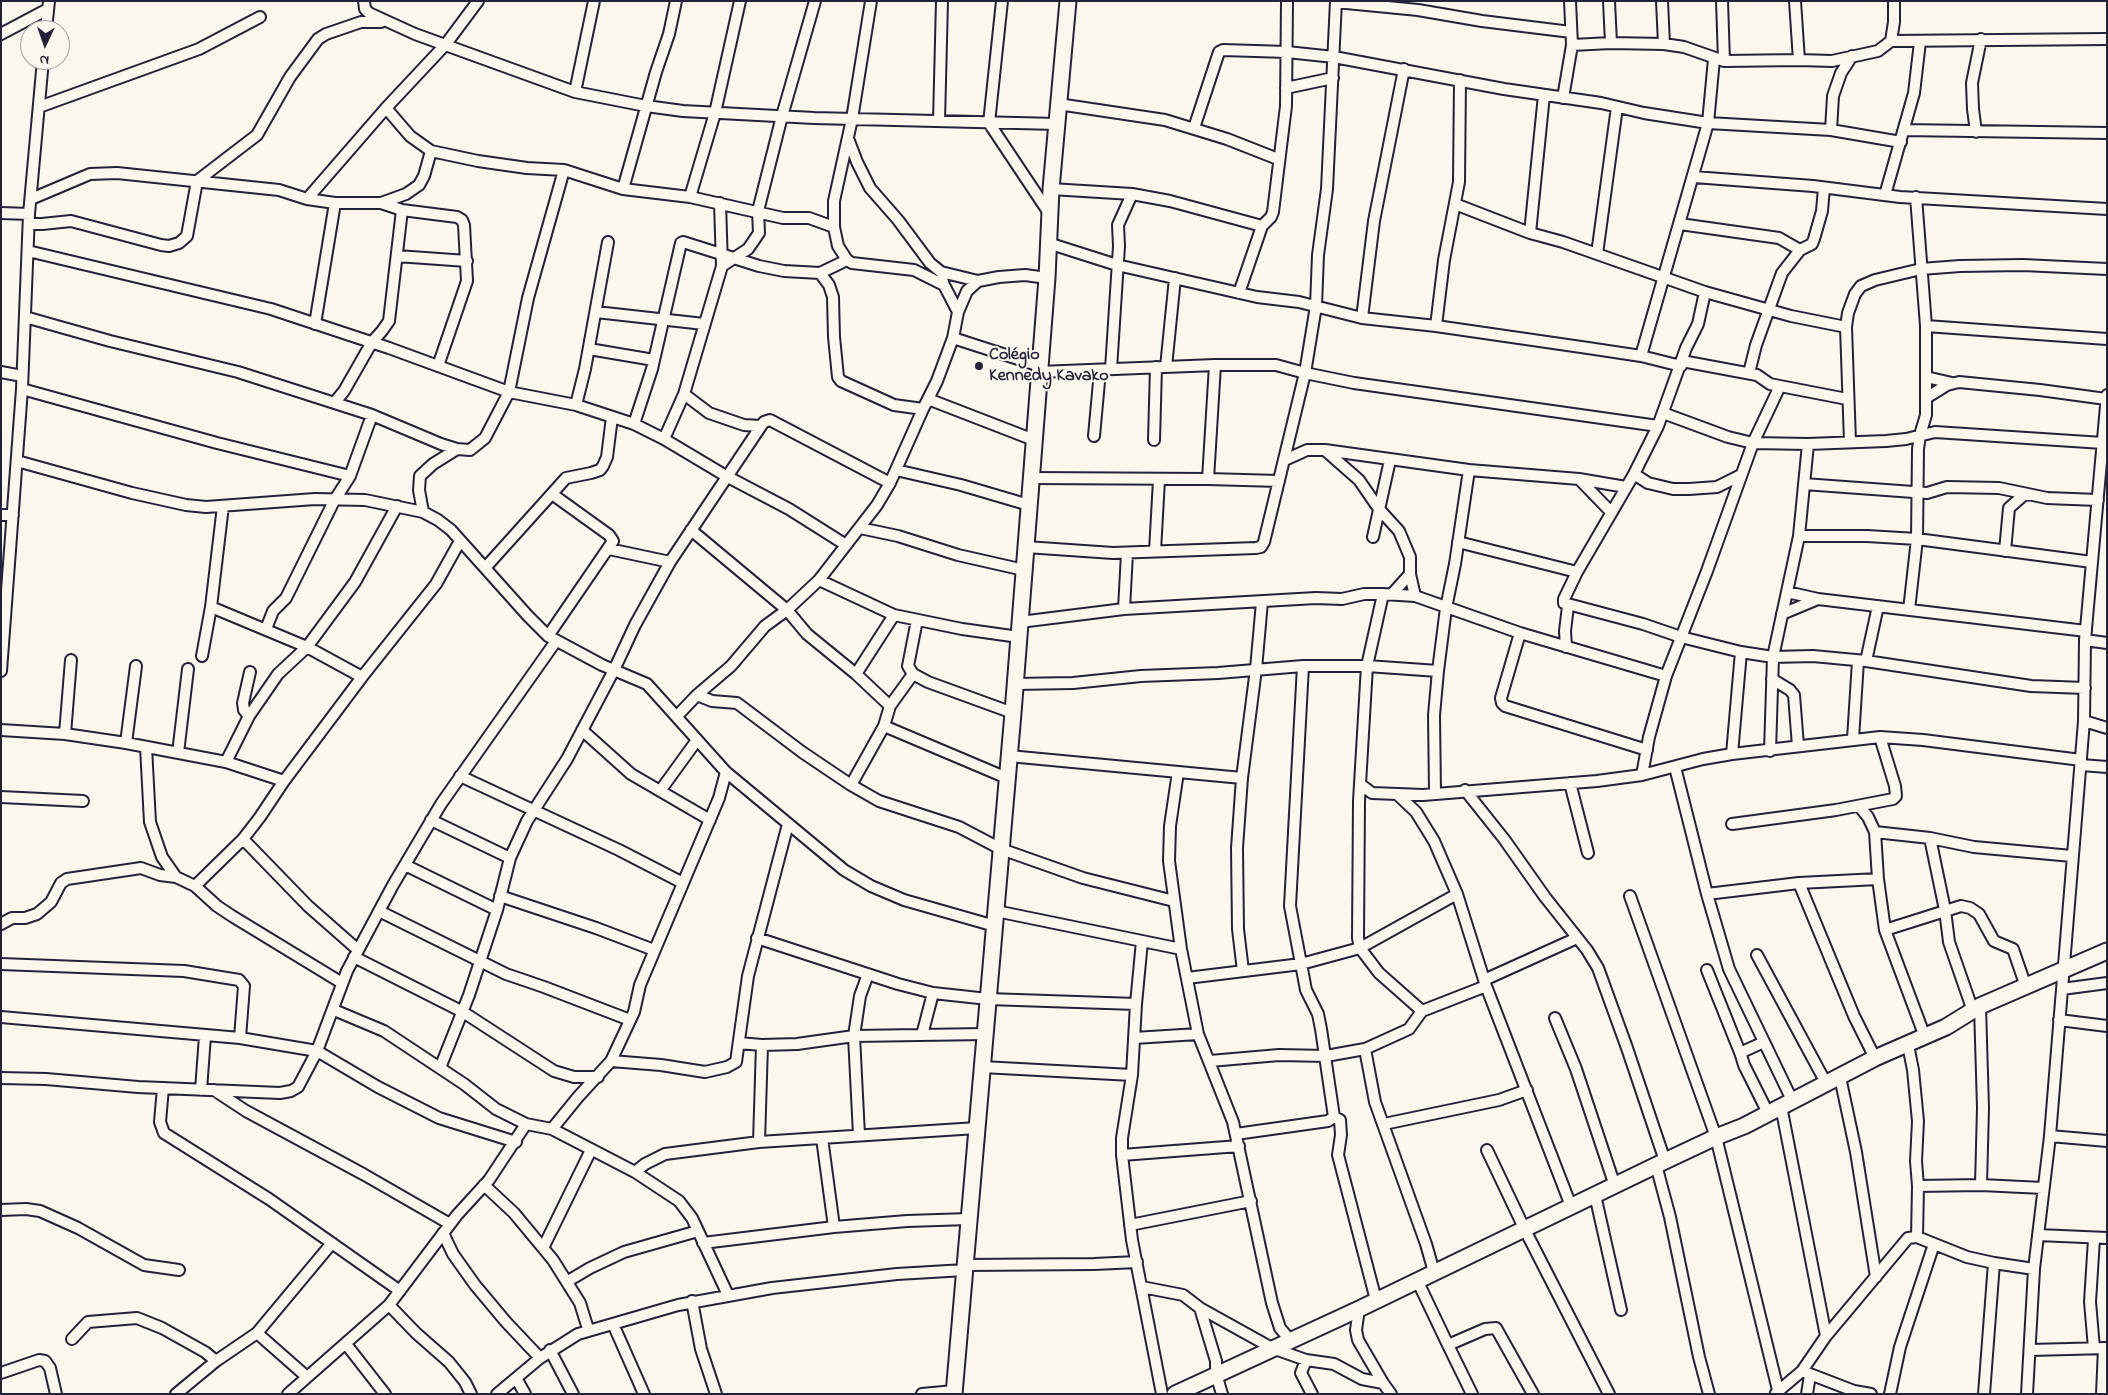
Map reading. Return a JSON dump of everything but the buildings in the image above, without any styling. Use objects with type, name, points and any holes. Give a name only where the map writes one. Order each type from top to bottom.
[{"type":"street","points":[[364,1],[366,11],[384,22],[576,92],[646,106],[714,113],[782,116],[1057,124]]},
{"type":"street","points":[[307,198],[386,108],[446,44],[478,1]]},
{"type":"street","points":[[576,92],[594,1]]},
{"type":"street","points":[[623,189],[646,106],[669,34],[676,1]]},
{"type":"street","points":[[690,197],[714,113],[740,1]]},
{"type":"street","points":[[722,266],[753,245],[759,233],[758,211],[782,116],[815,1]]},
{"type":"street","points":[[939,121],[942,1]]},
{"type":"street","points":[[1002,1],[989,123],[1049,213]]},
{"type":"street","points":[[922,1394],[954,1392],[1013,713],[1047,278],[1049,213],[1068,1]]},
{"type":"street","points":[[1239,292],[1262,226],[1272,212],[1284,121],[1287,1]]},
{"type":"street","points":[[1563,98],[1572,45],[1570,1]]},
{"type":"street","points":[[1609,1],[1611,43]]},
{"type":"street","points":[[1662,1],[1664,44]]},
{"type":"street","points":[[1641,356],[1708,123],[1719,60],[1722,1]]},
{"type":"street","points":[[1795,1],[1799,60]]},
{"type":"street","points":[[1891,41],[1894,22],[1894,1]]},
{"type":"street","points":[[846,260],[838,246],[834,227],[834,201],[849,140],[870,2]]},
{"type":"street","points":[[1026,547],[1127,553],[1261,547],[1264,542],[1305,373],[1316,306],[1318,255],[1327,189],[1336,2],[1418,10],[1482,21],[1571,32]]},
{"type":"street","points":[[47,20],[48,5]]},
{"type":"street","points":[[1,34],[48,5]]},
{"type":"street","points":[[39,107],[199,49],[260,17]]},
{"type":"street","points":[[1,213],[42,224],[71,221],[161,245],[174,245],[187,236],[197,181],[258,135],[290,77],[318,39],[326,34],[361,22],[384,22]]},
{"type":"street","points":[[1976,132],[1972,83],[1981,39]]},
{"type":"street","points":[[1572,45],[1611,43],[1664,44],[1684,47],[1719,60],[1832,61],[1878,51],[1891,41],[2107,39]]},
{"type":"street","points":[[1885,195],[1916,83],[1920,42]]},
{"type":"street","points":[[1194,128],[1219,52],[1287,52],[1334,57],[1708,123],[1831,130],[1900,142]]},
{"type":"street","points":[[1831,130],[1833,96],[1841,73],[1852,56]]},
{"type":"street","points":[[1362,318],[1374,221],[1404,69]]},
{"type":"street","points":[[2,664],[5,584],[13,515],[22,389],[29,219],[43,70]]},
{"type":"street","points":[[1286,88],[1333,78]]},
{"type":"street","points":[[1436,326],[1444,260],[1455,204],[1461,159],[1460,80]]},
{"type":"street","points":[[1530,233],[1544,95]]},
{"type":"street","points":[[1058,104],[1165,120],[1194,128],[1278,159]]},
{"type":"street","points":[[1597,254],[1617,107]]},
{"type":"street","points":[[386,108],[410,136],[431,151],[478,161],[564,170],[623,189],[690,197],[783,218],[809,218],[834,227]]},
{"type":"street","points":[[1904,130],[2107,133]]},
{"type":"street","points":[[849,140],[870,188],[898,220],[930,263],[941,272],[978,281],[1011,276],[1047,278]]},
{"type":"street","points":[[381,203],[406,194],[419,185],[424,176],[431,151]]},
{"type":"street","points":[[25,317],[110,341],[238,372],[372,415],[457,449],[470,450],[485,438],[494,425],[509,392],[528,298],[564,170]]},
{"type":"street","points":[[31,199],[82,177],[102,172],[279,190],[335,203],[381,203],[402,210],[457,217],[464,224],[468,271],[464,290],[438,366]]},
{"type":"street","points":[[1694,177],[1916,198],[2107,209]]},
{"type":"street","points":[[1749,373],[1756,345],[1782,272],[1800,250],[1812,244],[1814,240],[1822,211],[1824,188]]},
{"type":"street","points":[[1051,189],[1132,194],[1170,201],[1262,226]]},
{"type":"street","points":[[1111,369],[1119,220],[1132,194]]},
{"type":"street","points":[[1908,610],[1917,539],[1918,449],[1920,434],[1926,416],[1926,326],[1916,198]]},
{"type":"street","points":[[315,324],[335,203]]},
{"type":"street","points":[[664,439],[684,394],[722,266],[720,203]]},
{"type":"street","points":[[1455,204],[1530,233],[1563,242],[1705,292],[1791,316],[1846,328]]},
{"type":"street","points":[[335,402],[344,391],[372,342],[389,321],[402,210]]},
{"type":"street","points":[[1680,224],[1778,238],[1800,250]]},
{"type":"street","points":[[576,405],[589,350],[608,242]]},
{"type":"street","points":[[634,424],[654,360],[681,243],[684,242],[759,266],[784,271],[824,271],[846,260],[860,264],[914,270],[944,285]]},
{"type":"street","points":[[1048,243],[1117,265],[1239,292],[1316,306],[1362,318],[1436,326],[1749,373],[1758,375],[1770,384],[1847,399]]},
{"type":"street","points":[[28,251],[271,309],[372,342],[509,392],[576,405],[634,424],[789,509],[846,545]]},
{"type":"street","points":[[397,256],[466,261]]},
{"type":"street","points":[[1850,442],[1846,328],[1848,313],[1855,294],[1861,286],[1876,280],[1921,269],[2023,265],[2107,269]]},
{"type":"street","points":[[824,271],[833,297],[838,377],[841,381],[894,405],[923,409]]},
{"type":"street","points":[[941,272],[944,285],[958,312]]},
{"type":"street","points":[[1154,440],[1161,367],[1174,278]]},
{"type":"street","points":[[677,716],[697,695],[731,666],[765,626],[787,610],[819,580],[860,528],[890,483],[937,381],[953,338],[958,312],[966,291],[978,281]]},
{"type":"street","points":[[1705,292],[1698,324],[1686,348],[1658,426],[1634,474],[1576,572],[1564,599],[1564,604],[1741,652],[1773,657],[1813,656],[1862,661],[2031,686],[2085,688]]},
{"type":"street","points":[[596,312],[704,324]]},
{"type":"street","points":[[1926,326],[2107,339]]},
{"type":"street","points":[[953,338],[1040,369],[1100,371],[1215,364],[1276,365],[1354,383],[1658,426]]},
{"type":"street","points":[[589,350],[654,360]]},
{"type":"street","points":[[1208,479],[1215,364]]},
{"type":"street","points":[[1094,436],[1100,371]]},
{"type":"street","points":[[1,372],[22,376]]},
{"type":"street","points":[[1926,377],[1952,383],[2014,387],[2106,399]]},
{"type":"street","points":[[1926,398],[1952,383]]},
{"type":"street","points":[[1642,775],[1666,676],[1753,443],[1780,386]]},
{"type":"street","points":[[22,389],[217,443],[350,476]]},
{"type":"street","points":[[684,394],[709,413],[744,425],[761,426]]},
{"type":"street","points":[[2027,1394],[2034,1269],[2050,1136],[2081,763],[2084,720],[2085,636],[2098,500],[2103,487],[2103,443],[2107,395]]},
{"type":"street","points":[[928,399],[1034,440]]},
{"type":"street","points":[[1663,413],[1728,437],[1753,443],[1808,444],[1906,439],[1920,434],[1935,432],[2103,443]]},
{"type":"street","points":[[266,629],[273,611],[286,598],[334,501],[350,476],[372,415]]},
{"type":"street","points":[[1926,416],[1935,432]]},
{"type":"street","points":[[485,568],[566,478],[600,470],[607,457],[612,417]]},
{"type":"street","points":[[440,1068],[463,1012],[480,962],[497,910],[510,858],[532,810],[560,771],[614,670],[635,625],[670,562],[764,422],[770,420],[890,483]]},
{"type":"street","points":[[1290,436],[1307,450]]},
{"type":"street","points":[[1906,439],[1918,449]]},
{"type":"street","points":[[1770,751],[1773,657],[1799,536],[1808,444]]},
{"type":"street","points":[[423,512],[419,490],[420,476],[433,464],[457,449]]},
{"type":"street","points":[[1285,460],[1307,450],[1325,450],[1468,470],[1579,479],[1626,487]]},
{"type":"street","points":[[1325,450],[1358,480],[1379,509],[1399,531],[1410,557],[1410,574],[1415,596]]},
{"type":"street","points":[[1373,537],[1390,460]]},
{"type":"street","points":[[17,461],[132,493],[186,505],[223,506],[315,500],[365,500],[423,512],[451,530],[552,639],[647,684],[726,772],[844,870],[884,893],[904,900],[995,918],[1181,949]]},
{"type":"street","points":[[896,470],[961,485],[1029,505]]},
{"type":"street","points":[[1435,793],[1434,723],[1438,671],[1468,470]]},
{"type":"street","points":[[1634,474],[1648,483],[1673,489],[1717,487],[1741,475]]},
{"type":"street","points":[[1031,478],[1279,481]]},
{"type":"street","points":[[1579,479],[1610,512]]},
{"type":"street","points":[[1155,551],[1159,480]]},
{"type":"street","points":[[1804,484],[1919,493],[1927,493],[1947,487],[1999,488],[2047,498],[2098,500]]},
{"type":"street","points":[[1,1078],[46,1079],[201,1090],[280,1092],[295,1090],[298,1087],[317,1051],[334,1010],[342,983],[405,865],[431,820],[552,639],[612,542],[612,538],[552,494]]},
{"type":"street","points":[[2005,551],[2009,508],[2025,494]]},
{"type":"street","points":[[202,656],[211,607],[223,506]]},
{"type":"street","points":[[226,762],[249,716],[278,674],[307,647],[355,582],[397,506]]},
{"type":"street","points":[[1,515],[13,515]]},
{"type":"street","points":[[860,528],[898,536],[958,555],[1024,570]]},
{"type":"street","points":[[691,530],[787,610],[807,634],[856,674],[890,706]]},
{"type":"street","points":[[1799,536],[1867,536],[1917,539],[2092,562]]},
{"type":"street","points":[[196,886],[243,838],[362,677],[436,584],[460,540]]},
{"type":"street","points":[[1458,542],[1576,572]]},
{"type":"street","points":[[608,549],[670,562]]},
{"type":"street","points":[[1124,609],[1127,553]]},
{"type":"street","points":[[1410,574],[1387,594],[1367,666],[1359,801],[1357,926],[1360,948],[1379,973],[1422,1011]]},
{"type":"street","points":[[819,580],[894,615],[954,628],[1019,629],[1124,609],[1316,598],[1337,599],[1364,594],[1415,596],[1520,633],[1666,676]]},
{"type":"street","points":[[1787,592],[1818,599],[2085,636],[2107,643]]},
{"type":"street","points":[[1782,614],[1818,599]]},
{"type":"street","points":[[1243,971],[1236,883],[1242,778],[1256,669],[1262,602]]},
{"type":"street","points":[[1566,647],[1565,630],[1568,606]]},
{"type":"street","points":[[1853,739],[1862,661],[1878,606]]},
{"type":"street","points":[[211,607],[307,647],[362,677]]},
{"type":"street","points":[[856,674],[894,615]]},
{"type":"street","points":[[917,620],[908,666],[913,674],[928,682],[1013,713]]},
{"type":"street","points":[[1520,633],[1502,703],[1505,706],[1647,750]]},
{"type":"street","points":[[1732,754],[1741,652]]},
{"type":"street","points":[[65,734],[71,660]]},
{"type":"street","points":[[126,743],[136,666]]},
{"type":"street","points":[[1015,684],[1073,683],[1141,676],[1303,666],[1367,666],[1438,671]]},
{"type":"street","points":[[1303,666],[1290,896],[1306,990],[1318,1014],[1334,1117]]},
{"type":"street","points":[[178,753],[188,669]]},
{"type":"street","points":[[249,716],[244,710],[243,704],[250,672]]},
{"type":"street","points":[[851,785],[884,726],[890,706],[913,674]]},
{"type":"street","points":[[1772,679],[1790,690],[1794,695],[1798,746]]},
{"type":"street","points":[[697,695],[712,701],[736,703],[782,738],[851,785],[880,801],[960,828],[1001,849],[1083,878],[1174,901]]},
{"type":"street","points":[[2084,720],[2107,728]]},
{"type":"street","points":[[884,726],[1007,778]]},
{"type":"street","points":[[1,730],[65,734],[126,743],[226,762],[284,781]]},
{"type":"street","points":[[582,730],[631,774],[710,820]]},
{"type":"street","points":[[1732,824],[1888,801],[1896,796],[1895,786],[1880,737]]},
{"type":"street","points":[[1359,801],[1372,793],[1435,793],[1570,783],[1642,775],[1732,754],[1880,737],[1923,740],[2107,767]]},
{"type":"street","points":[[660,791],[697,740]]},
{"type":"street","points":[[146,747],[150,822],[162,857],[176,878]]},
{"type":"street","points":[[1009,756],[1242,778]]},
{"type":"street","points":[[1674,767],[1707,894],[1729,969],[1764,1042],[1780,1106],[1826,1336]]},
{"type":"street","points":[[552,1130],[578,1097],[611,1062],[630,1020],[640,985],[654,950],[710,820],[726,772]]},
{"type":"street","points":[[1178,772],[1170,826],[1170,853],[1181,949],[1198,1034],[1224,1097],[1236,1134],[1272,1303],[1280,1328],[1290,1340]]},
{"type":"street","points":[[460,776],[684,883]]},
{"type":"street","points":[[1570,783],[1588,853]]},
{"type":"street","points":[[1360,784],[1372,793]]},
{"type":"street","points":[[1465,790],[1587,950],[1606,984],[1660,1163],[1699,1357],[1710,1394]]},
{"type":"street","points":[[1398,794],[1416,812],[1426,826],[1457,894],[1485,983],[1572,1206]]},
{"type":"street","points":[[1,797],[83,801]]},
{"type":"street","points":[[1859,806],[1868,817],[1876,832],[1878,879],[1884,930],[1925,1037]]},
{"type":"street","points":[[431,820],[510,858]]},
{"type":"street","points":[[611,1062],[661,1065],[705,1072],[727,1067],[736,1062],[742,1004],[757,938],[788,824]]},
{"type":"street","points":[[1876,832],[1930,838],[1974,847],[2072,856]]},
{"type":"street","points":[[243,838],[356,954],[463,1012],[554,1071],[574,1077],[598,1077]]},
{"type":"street","points":[[1930,838],[1946,910],[1949,942],[1976,1009],[1983,1108],[1981,1185]]},
{"type":"street","points":[[405,865],[497,910]]},
{"type":"street","points":[[1,924],[12,918],[25,918],[37,914],[50,902],[61,883],[67,879],[134,868],[176,878],[196,886],[224,911],[342,983]]},
{"type":"street","points":[[1707,894],[1799,884],[1878,879]]},
{"type":"street","points":[[1799,884],[1854,1016],[1876,1058]]},
{"type":"street","points":[[1187,978],[1301,964],[1360,948],[1457,894]]},
{"type":"street","points":[[500,896],[596,928],[654,950]]},
{"type":"street","points":[[1630,896],[1716,1137],[1777,1392],[1806,1373],[1826,1336],[1876,1277],[1905,1239],[1917,1238],[1951,1252],[1994,1263],[2034,1269]]},
{"type":"street","points":[[1884,930],[1961,906],[1970,908],[1979,914],[1994,942],[2013,949],[2026,987]]},
{"type":"street","points":[[379,911],[506,974],[630,1020]]},
{"type":"street","points":[[757,938],[932,993],[988,998],[1136,1004]]},
{"type":"street","points":[[1210,1061],[1279,1055],[1326,1056],[1365,1049],[1409,1029],[1422,1011],[1485,983],[1577,938]]},
{"type":"street","points":[[1142,942],[1132,1075],[1122,1138],[1122,1155],[1130,1225],[1162,1394]]},
{"type":"street","points":[[1175,1394],[1525,1230],[1660,1163],[1744,1126],[1876,1058],[1946,1028],[1976,1009],[2107,951]]},
{"type":"street","points":[[1757,955],[1826,1084]]},
{"type":"street","points":[[1,964],[184,971],[239,980],[244,986],[240,1038]]},
{"type":"street","points":[[1708,970],[1742,1055],[1744,1065],[1780,1106]]},
{"type":"street","points":[[859,1134],[854,1036],[862,986],[868,974]]},
{"type":"street","points":[[2062,989],[2081,988],[2107,983]]},
{"type":"street","points":[[922,1035],[932,993]]},
{"type":"street","points":[[334,1010],[384,1031],[440,1068],[496,1109],[526,1124],[552,1130],[634,1172],[668,1192],[679,1201],[692,1218],[728,1296]]},
{"type":"street","points":[[1,1017],[240,1038],[317,1051],[378,1087],[439,1118],[516,1142]]},
{"type":"street","points":[[1555,1018],[1576,1069],[1615,1186]]},
{"type":"street","points":[[2059,1020],[2107,1026]]},
{"type":"street","points":[[739,1042],[797,1044],[854,1036],[985,1034]]},
{"type":"street","points":[[1134,1038],[1198,1034]]},
{"type":"street","points":[[201,1090],[204,1036]]},
{"type":"street","points":[[1742,1055],[1742,1052],[1764,1042]]},
{"type":"street","points":[[759,1142],[762,1044]]},
{"type":"street","points":[[1908,1045],[1917,1098],[1917,1238]]},
{"type":"street","points":[[1365,1049],[1375,1102],[1434,1272]]},
{"type":"street","points":[[982,1067],[1132,1075]]},
{"type":"street","points":[[1840,1077],[1851,1124],[1876,1277]]},
{"type":"street","points":[[163,1088],[160,1122],[164,1133],[269,1199],[400,1291]]},
{"type":"street","points":[[214,1090],[246,1111],[363,1174],[450,1224]]},
{"type":"street","points":[[1384,1124],[1491,1102],[1527,1090]]},
{"type":"street","points":[[1236,1134],[1328,1121],[1334,1117]]},
{"type":"street","points":[[1334,1117],[1340,1120],[1342,1135],[1338,1155],[1376,1300]]},
{"type":"street","points":[[288,1394],[389,1305],[450,1224],[484,1185],[516,1142],[526,1124]]},
{"type":"street","points":[[634,1172],[644,1164],[666,1154],[759,1142],[859,1134],[977,1128]]},
{"type":"street","points":[[2050,1136],[2107,1141]]},
{"type":"street","points":[[822,1138],[834,1227]]},
{"type":"street","points":[[1122,1155],[1239,1146]]},
{"type":"street","points":[[543,1248],[591,1150]]},
{"type":"street","points":[[1487,1150],[1525,1230],[1609,1394]]},
{"type":"street","points":[[484,1185],[514,1212],[568,1281],[580,1303],[588,1329]]},
{"type":"street","points":[[1918,1186],[1981,1185],[2043,1188]]},
{"type":"street","points":[[1595,1195],[1621,1310]]},
{"type":"street","points":[[1130,1225],[1251,1200]]},
{"type":"street","points":[[1,1210],[26,1209],[40,1211],[78,1228],[144,1264],[179,1270]]},
{"type":"street","points":[[703,1243],[834,1227],[907,1221],[969,1219]]},
{"type":"street","points":[[568,1281],[624,1252],[698,1231]]},
{"type":"street","points":[[443,1233],[453,1254],[475,1285],[540,1358]]},
{"type":"street","points":[[2038,1235],[2107,1238]]},
{"type":"street","points":[[2094,1238],[2090,1302],[2101,1348],[2102,1394]]},
{"type":"street","points":[[176,1394],[216,1361],[257,1333],[332,1243]]},
{"type":"street","points":[[1890,1394],[1900,1346],[1934,1244]]},
{"type":"street","points":[[497,1394],[550,1350],[588,1329],[692,1301],[834,1281],[965,1267],[1137,1262]]},
{"type":"street","points":[[1984,1394],[1994,1263]]},
{"type":"street","points":[[1417,1280],[1472,1394]]},
{"type":"street","points":[[1142,1287],[1183,1295],[1200,1308],[1232,1324],[1272,1348],[1306,1360],[1334,1364],[1362,1378],[1383,1383]]},
{"type":"street","points":[[692,1301],[701,1349],[716,1394]]},
{"type":"street","points":[[389,1305],[416,1333],[449,1362],[465,1382],[471,1394]]},
{"type":"street","points":[[1200,1308],[1216,1360],[1216,1374],[1222,1394]]},
{"type":"street","points":[[1359,1309],[1356,1330],[1358,1340],[1391,1394]]},
{"type":"street","points":[[72,1339],[88,1322],[138,1318],[162,1328],[205,1352],[216,1361]]},
{"type":"street","points":[[612,1324],[644,1394]]},
{"type":"street","points":[[1448,1345],[1485,1329],[1496,1328],[1534,1394]]},
{"type":"street","points":[[257,1333],[307,1377]]},
{"type":"street","points":[[346,1344],[385,1394]]},
{"type":"street","points":[[2030,1350],[2101,1348]]},
{"type":"street","points":[[550,1350],[573,1394]]},
{"type":"street","points":[[1,1373],[39,1360],[45,1361],[50,1368],[56,1394]]},
{"type":"street","points":[[1306,1360],[1301,1373],[1312,1394]]},
{"type":"street","points":[[1806,1373],[1854,1392],[1871,1394]]},
{"type":"street","points":[[1806,1373],[1807,1394]]},
{"type":"street","points":[[516,1378],[525,1394]]},
{"type":"place","name":"Colégio Kennedy Kavako","points":[[979,366]]}]
